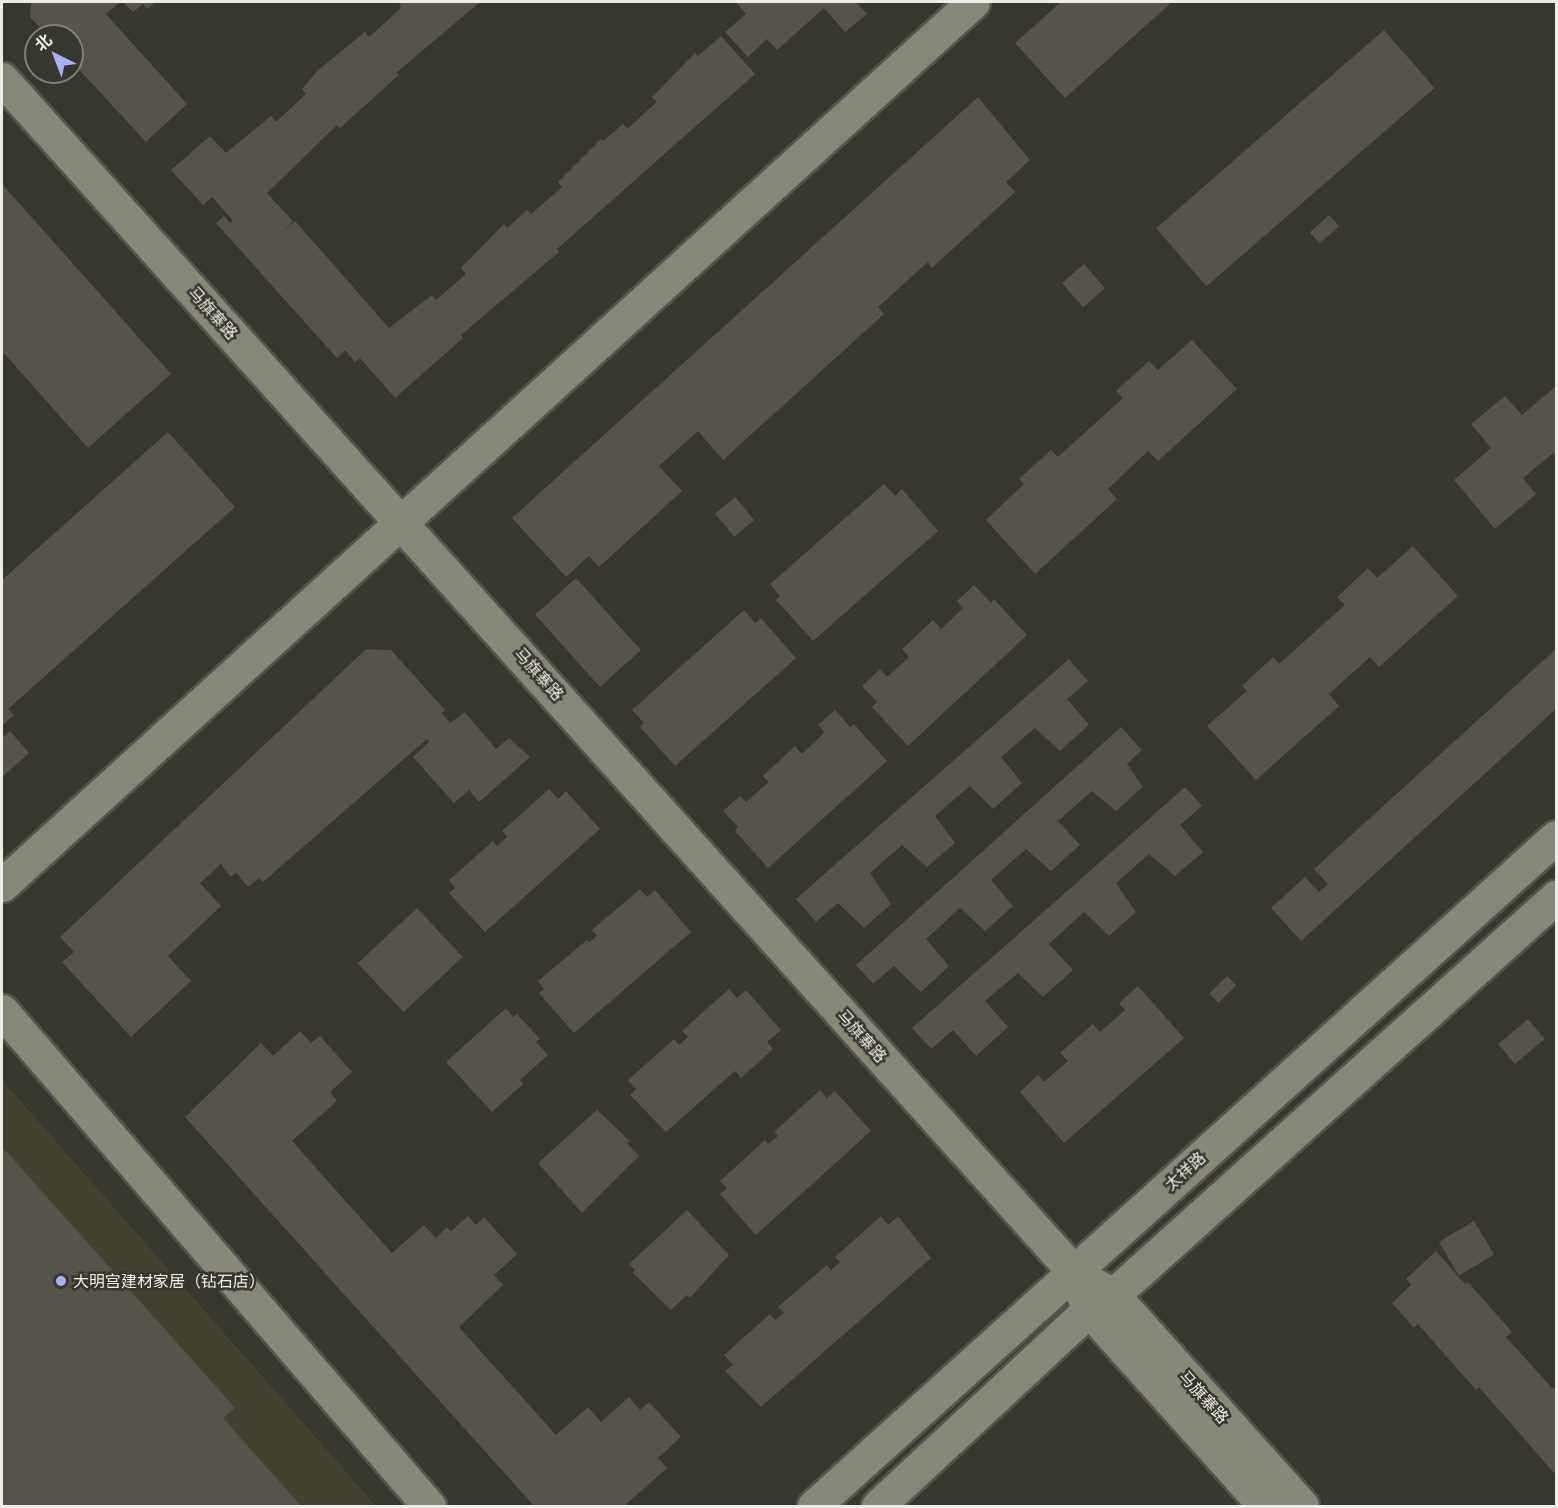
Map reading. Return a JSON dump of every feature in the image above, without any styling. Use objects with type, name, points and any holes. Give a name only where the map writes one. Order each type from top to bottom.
[{"type":"street","points":[[2,885],[973,2]]},
{"type":"street","name":"马旗寨路","points":[[2,79],[403,522],[1073,1271],[1265,1506]]},
{"type":"street","name":"太祥路","points":[[814,1506],[1557,837]]},
{"type":"street","points":[[878,1506],[1101,1303],[1557,897]]},
{"type":"street","points":[[2,1011],[429,1506]]},
{"type":"street","name":"马旗寨路","points":[[1101,1303],[1302,1506]]},
{"type":"shaded area","name":"大明宫建材家居（钻石店）","points":[[2,1080],[376,1506],[2,1506]]},
{"type":"building","points":[[31,2],[120,2],[106,14],[187,104],[146,142],[84,75],[84,24],[37,24],[30,17]]},
{"type":"building","points":[[123,2],[155,2],[147,9],[143,4],[133,12]]},
{"type":"building","points":[[399,2],[480,2],[396,73],[399,75],[340,128],[337,125],[267,193],[293,221],[283,232],[295,221],[389,328],[432,295],[436,300],[466,274],[461,268],[504,224],[507,228],[527,210],[531,214],[562,187],[558,182],[601,139],[603,141],[623,124],[627,129],[657,102],[652,97],[695,53],[698,56],[721,36],[755,74],[557,249],[559,252],[461,335],[463,338],[395,398],[360,358],[355,362],[345,350],[337,358],[216,223],[224,216],[230,223],[233,221],[212,197],[203,205],[171,170],[210,136],[226,153],[271,116],[276,122],[306,94],[302,89],[317,71],[365,32],[369,37],[401,8]]},
{"type":"building","points":[[736,2],[856,2],[867,14],[845,32],[824,8],[777,50],[767,39],[748,57],[725,32],[746,14]]},
{"type":"building","points":[[1061,2],[1172,2],[1065,98],[1015,43]]},
{"type":"building","points":[[1384,30],[1435,88],[1207,286],[1156,228]]},
{"type":"building","points":[[978,97],[1030,160],[1006,182],[1015,192],[932,268],[928,262],[878,307],[884,314],[723,460],[698,431],[659,466],[682,491],[599,567],[589,556],[566,577],[512,518]]},
{"type":"building","points":[[2,184],[171,374],[88,448],[2,351]]},
{"type":"building","points":[[1329,215],[1339,226],[1320,244],[1310,232]]},
{"type":"building","points":[[1084,264],[1105,288],[1083,307],[1062,283]]},
{"type":"building","points":[[1192,340],[1237,389],[1158,461],[1148,451],[1108,489],[1117,499],[1035,574],[986,520],[1024,484],[1019,479],[1051,450],[1058,457],[1123,398],[1116,391],[1149,361],[1158,370]]},
{"type":"building","points":[[1555,387],[1556,457],[1553,453],[1523,478],[1536,494],[1495,529],[1454,480],[1491,448],[1471,424],[1505,396],[1522,415]]},
{"type":"building","points":[[168,432],[235,507],[8,709],[14,715],[2,726],[2,580]]},
{"type":"building","points":[[884,484],[895,496],[902,489],[938,531],[813,641],[776,600],[780,596],[770,584]]},
{"type":"building","points":[[735,497],[754,520],[734,537],[715,514]]},
{"type":"building","points":[[1413,546],[1458,596],[1379,667],[1370,657],[1329,694],[1339,706],[1256,780],[1207,726],[1247,691],[1242,686],[1273,657],[1279,664],[1345,605],[1337,597],[1368,568],[1377,578]]},
{"type":"building","points":[[576,578],[641,650],[600,687],[535,615]]},
{"type":"building","points":[[974,585],[991,603],[994,599],[1027,635],[908,746],[872,707],[877,702],[862,686],[880,669],[887,677],[909,657],[902,649],[933,620],[941,629],[963,608],[957,601]]},
{"type":"building","points":[[744,610],[755,623],[761,618],[796,658],[675,766],[640,727],[644,723],[632,710]]},
{"type":"building","points":[[366,649],[391,650],[445,710],[442,713],[450,723],[465,712],[496,749],[509,738],[530,757],[479,802],[469,790],[454,803],[413,757],[429,742],[427,739],[263,882],[259,878],[248,887],[236,873],[231,877],[221,864],[200,883],[221,906],[168,956],[191,981],[131,1037],[62,962],[74,952],[60,937]]},
{"type":"building","points":[[1556,649],[1556,709],[1301,941],[1271,908],[1305,877],[1319,892],[1328,884],[1314,869]]},
{"type":"building","points":[[1069,659],[1088,681],[1067,699],[1089,725],[1060,751],[1035,728],[1001,757],[1022,783],[993,809],[970,786],[935,816],[955,843],[927,867],[902,845],[870,873],[891,904],[864,928],[838,903],[816,922],[796,899]]},
{"type":"building","points":[[835,710],[850,727],[854,724],[887,761],[768,868],[735,831],[738,827],[723,811],[740,796],[746,802],[769,782],[763,776],[795,746],[802,754],[825,732],[818,725]]},
{"type":"building","points":[[1121,727],[1142,750],[1127,764],[1143,787],[1116,811],[1092,791],[1058,821],[1080,845],[1051,871],[1026,849],[991,880],[1013,906],[985,931],[960,908],[926,939],[949,966],[921,992],[894,966],[873,984],[856,965]]},
{"type":"building","points":[[10,731],[29,753],[2,777],[2,738]]},
{"type":"building","points":[[1185,787],[1202,806],[1180,825],[1203,852],[1175,876],[1149,854],[1116,883],[1136,912],[1109,936],[1084,912],[1049,944],[1073,970],[1043,997],[1018,973],[985,1001],[1008,1027],[976,1056],[953,1030],[931,1049],[912,1028]]},
{"type":"building","points":[[549,789],[558,799],[566,791],[600,829],[485,932],[449,893],[455,888],[449,880],[493,841],[497,846],[507,837],[502,831]]},
{"type":"building","points":[[640,889],[647,897],[655,890],[691,932],[574,1033],[539,993],[544,989],[538,981],[587,940],[589,942],[597,936],[592,930]]},
{"type":"building","points":[[417,908],[463,957],[403,1012],[358,963]]},
{"type":"building","points":[[1227,976],[1236,985],[1219,1003],[1209,994]]},
{"type":"building","points":[[1138,986],[1184,1038],[1064,1143],[1020,1092],[1038,1075],[1044,1082],[1068,1061],[1060,1053],[1093,1024],[1100,1032],[1125,1010],[1119,1003]]},
{"type":"building","points":[[729,989],[737,998],[746,990],[781,1030],[767,1042],[773,1049],[741,1078],[735,1071],[666,1132],[630,1095],[636,1089],[628,1080],[674,1039],[679,1045],[688,1037],[682,1031]]},
{"type":"building","points":[[506,1008],[513,1017],[517,1014],[540,1039],[536,1042],[548,1055],[520,1080],[523,1084],[492,1112],[446,1062]]},
{"type":"building","points":[[1528,1019],[1545,1039],[1515,1064],[1498,1044]]},
{"type":"building","points":[[300,1031],[311,1043],[320,1036],[352,1072],[330,1092],[337,1101],[292,1141],[392,1253],[424,1225],[436,1238],[447,1227],[451,1231],[468,1216],[476,1225],[484,1217],[517,1254],[494,1275],[503,1285],[459,1327],[556,1435],[588,1407],[601,1422],[629,1397],[640,1410],[649,1402],[681,1437],[658,1458],[667,1468],[624,1506],[534,1506],[185,1117],[261,1043],[273,1056]]},
{"type":"building","points":[[820,1090],[827,1098],[835,1091],[871,1131],[756,1235],[720,1194],[727,1188],[720,1181],[765,1140],[768,1144],[778,1136],[774,1132]]},
{"type":"building","points":[[597,1110],[630,1141],[627,1143],[639,1156],[582,1213],[538,1163]]},
{"type":"building","name":"大明宫建材家居（钻石店）","points":[[5,1150],[235,1408],[223,1418],[301,1506],[2,1506],[2,1153]]},
{"type":"building","points":[[687,1210],[729,1255],[690,1298],[687,1295],[671,1310],[633,1273],[635,1270],[629,1264]]},
{"type":"building","points":[[881,1216],[888,1225],[898,1216],[931,1258],[761,1407],[725,1371],[733,1365],[724,1355],[770,1314],[775,1320],[784,1313],[778,1307],[827,1265],[831,1270],[840,1262],[835,1257]]},
{"type":"building","points":[[1474,1221],[1494,1254],[1459,1276],[1439,1242]]},
{"type":"building","points":[[1436,1251],[1465,1284],[1468,1282],[1512,1332],[1506,1337],[1552,1388],[1556,1388],[1556,1475],[1479,1387],[1476,1390],[1418,1324],[1414,1328],[1392,1303],[1411,1285],[1406,1279]]},
{"type":"place","name":"大明宫建材家居（钻石店）","points":[[61,1281]]}]
